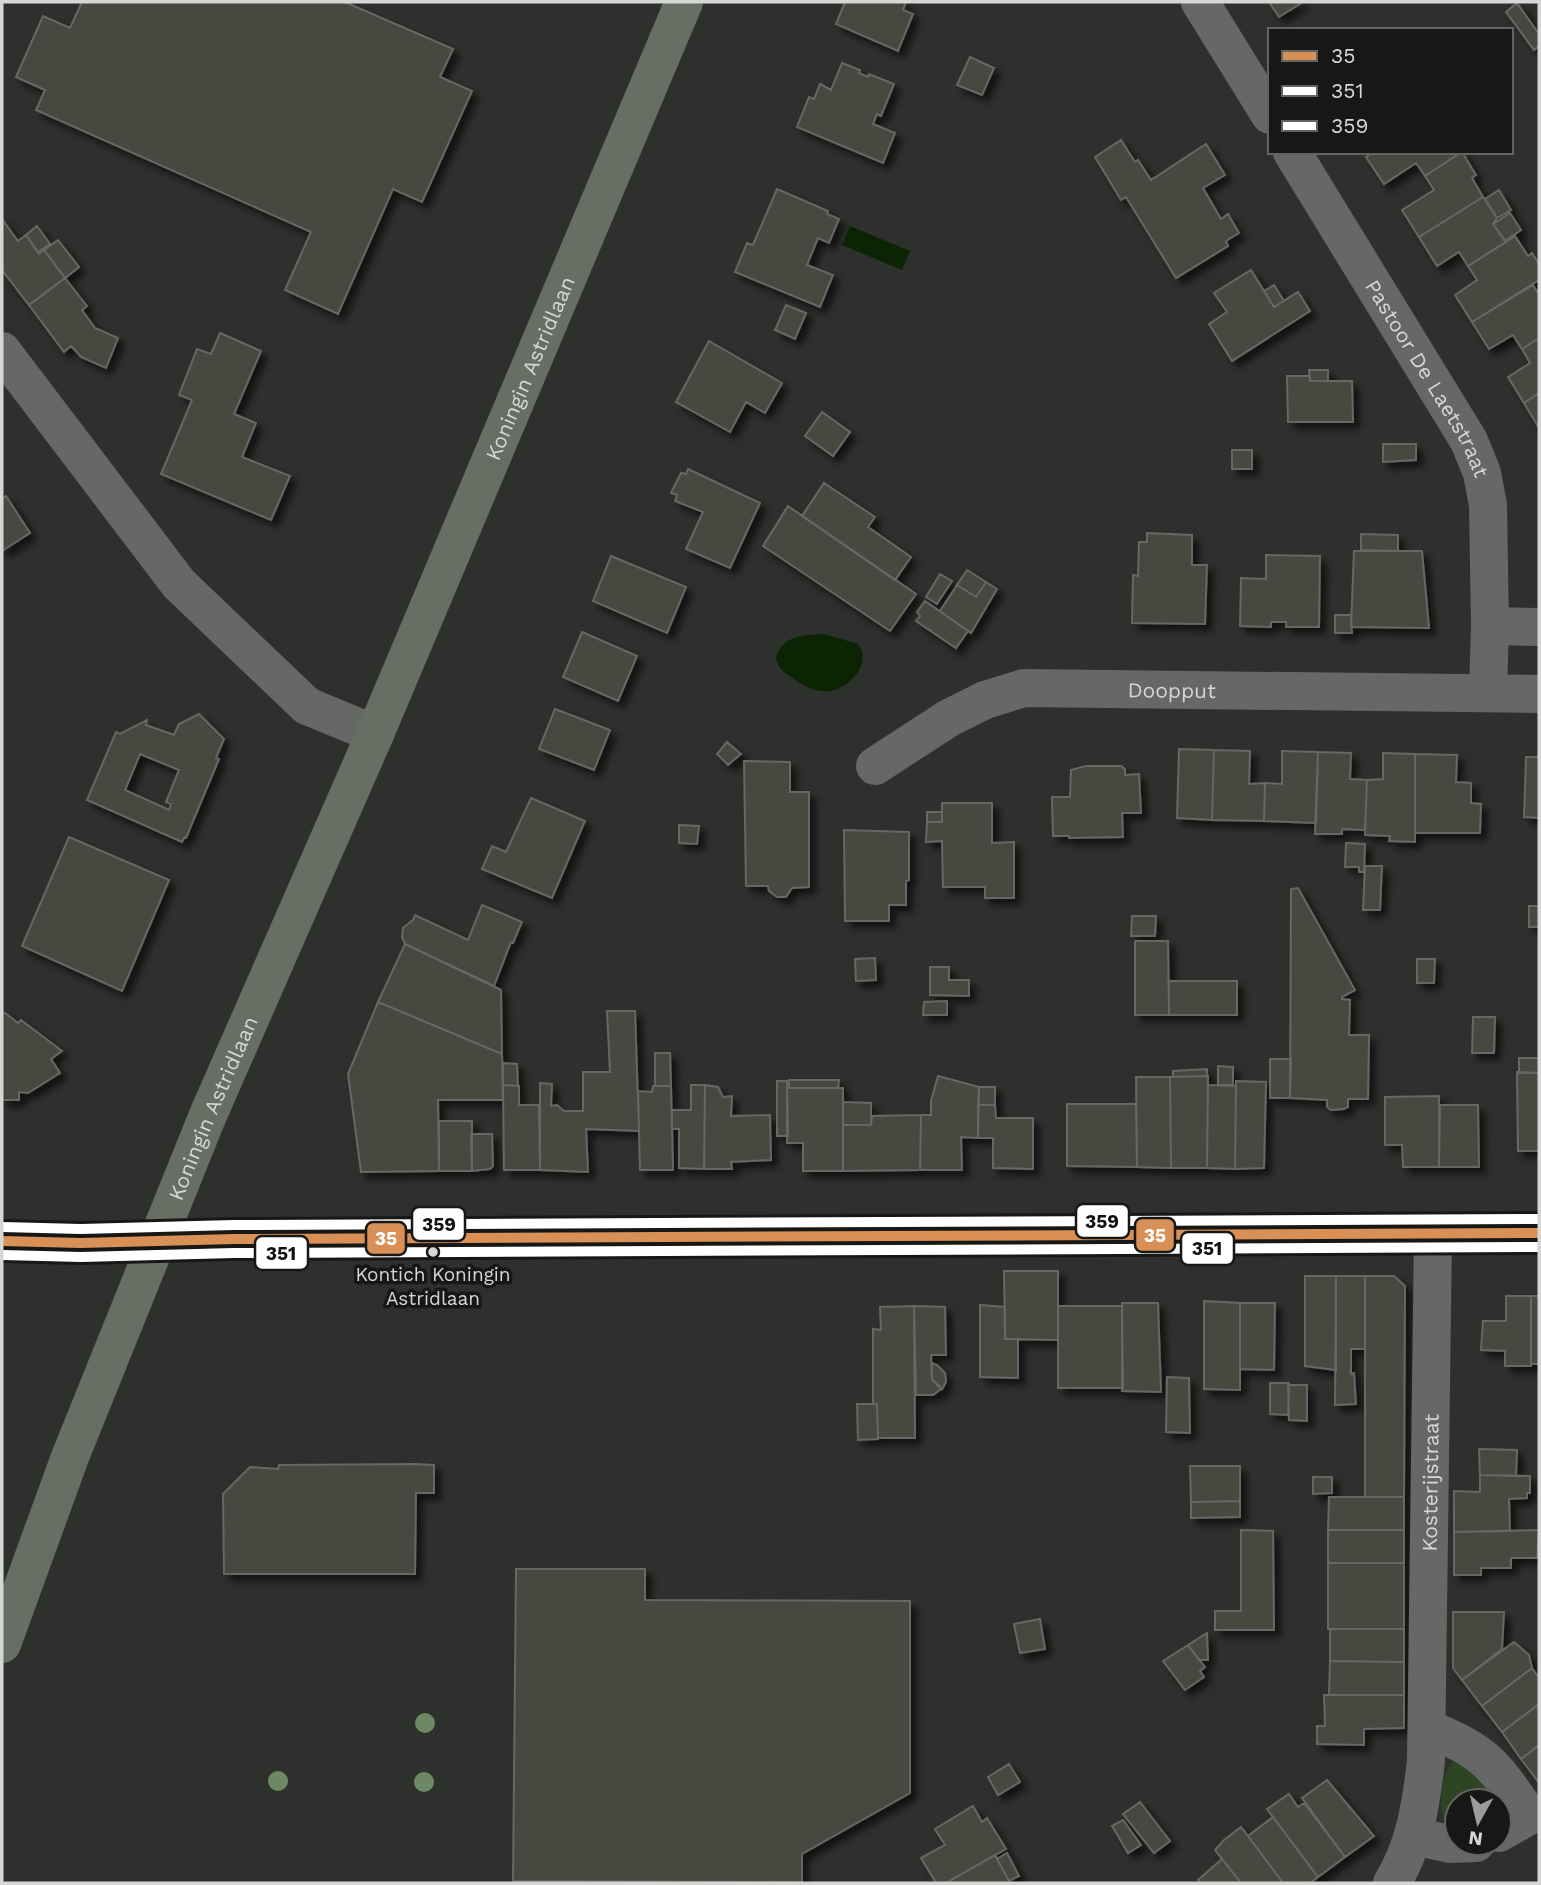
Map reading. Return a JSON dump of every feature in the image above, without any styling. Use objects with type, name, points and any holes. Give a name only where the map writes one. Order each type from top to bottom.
[{"type":"main road","name":"Koningin Astridlaan","points":[[2,1644],[70,1457],[208,1115],[375,734],[684,2]]},
{"type":"street","points":[[1200,2],[1268,112]]},
{"type":"street","name":"Pastoor De Laetstraat","points":[[1293,154],[1469,441],[1482,472],[1488,505],[1490,626]]},
{"type":"street","points":[[2,351],[179,584],[307,706],[375,734]]},
{"type":"street","points":[[1488,692],[1490,626],[1539,627]]},
{"type":"street","name":"Doopput","points":[[875,766],[949,718],[985,700],[1024,688],[1539,694]]},
{"type":"street","points":[[2,1241],[81,1243],[1539,1233]]},
{"type":"street","name":"Kosterijstraat","points":[[1392,1883],[1413,1836],[1423,1788],[1428,1730],[1433,1234]]},
{"type":"street","points":[[1428,1730],[1456,1740],[1491,1763],[1522,1821]]},
{"type":"street","points":[[1413,1836],[1443,1842]]},
{"type":"shaded area","points":[[850,226],[910,251],[902,270],[842,245]]},
{"type":"shaded area","points":[[824,634],[858,644],[863,659],[857,674],[851,680],[837,689],[819,691],[788,675],[776,659],[788,641],[801,636]]},
{"type":"shaded area","points":[[1455,1760],[1466,1760],[1486,1787],[1443,1787],[1443,1816],[1442,1792],[1445,1776],[1447,1769]]},
{"type":"building","points":[[82,2],[345,2],[453,49],[440,77],[472,91],[422,202],[393,189],[338,314],[285,290],[311,232],[36,110],[45,90],[16,77],[43,16],[70,28]]},
{"type":"building","points":[[845,2],[906,2],[903,10],[913,14],[898,51],[836,24]]},
{"type":"building","points":[[1269,2],[1303,2],[1279,17]]},
{"type":"building","points":[[1517,3],[1539,34],[1539,46],[1534,50],[1506,12]]},
{"type":"building","points":[[970,57],[994,68],[982,95],[957,85]]},
{"type":"building","points":[[842,63],[860,70],[859,73],[868,77],[869,74],[894,84],[881,116],[877,114],[873,124],[895,133],[883,163],[797,127],[809,97],[814,99],[820,84],[831,90]]},
{"type":"building","points":[[1121,140],[1151,180],[1206,144],[1225,175],[1203,188],[1221,219],[1228,214],[1239,233],[1226,241],[1228,246],[1176,278],[1126,197],[1121,200],[1095,157]]},
{"type":"building","points":[[1370,154],[1457,155],[1425,176],[1416,163],[1384,184],[1366,157]]},
{"type":"building","points":[[1459,154],[1463,154],[1476,175],[1472,178],[1483,197],[1419,237],[1402,210],[1434,190],[1425,176]]},
{"type":"building","points":[[777,189],[828,211],[827,214],[839,219],[829,243],[818,238],[807,265],[833,275],[820,307],[735,272],[747,243],[753,245]]},
{"type":"building","points":[[1499,190],[1511,210],[1497,218],[1485,199]]},
{"type":"building","points":[[1483,197],[1497,218],[1493,224],[1506,242],[1468,266],[1459,252],[1437,266],[1419,237]]},
{"type":"building","points":[[1510,213],[1521,230],[1505,241],[1493,224]]},
{"type":"building","points":[[2,219],[18,241],[26,235],[39,254],[44,250],[65,278],[29,305],[2,270]]},
{"type":"building","points":[[37,226],[50,244],[38,252],[26,235]]},
{"type":"building","points":[[1515,236],[1528,256],[1532,253],[1539,264],[1539,280],[1472,322],[1455,295],[1477,280],[1468,266]]},
{"type":"building","points":[[58,240],[79,267],[65,278],[44,250]]},
{"type":"building","points":[[1251,270],[1274,307],[1298,292],[1310,311],[1232,361],[1209,324],[1227,312],[1214,293]]},
{"type":"building","points":[[65,278],[87,306],[82,310],[95,328],[118,338],[106,368],[81,357],[71,346],[64,352],[29,305]]},
{"type":"building","points":[[1274,285],[1284,301],[1274,307],[1264,291]]},
{"type":"building","points":[[1533,285],[1539,295],[1539,338],[1522,349],[1513,335],[1489,349],[1472,322]]},
{"type":"building","points":[[786,305],[806,313],[795,339],[775,330]]},
{"type":"building","points":[[220,333],[261,351],[234,414],[256,423],[242,457],[290,476],[271,520],[161,474],[192,400],[179,395],[197,349],[211,354]]},
{"type":"building","points":[[1539,338],[1539,393],[1524,403],[1508,377],[1530,363],[1522,349]]},
{"type":"building","points":[[709,341],[782,383],[765,413],[746,402],[730,432],[676,402]]},
{"type":"building","points":[[1309,370],[1328,370],[1328,381],[1310,381]]},
{"type":"building","points":[[1287,376],[1310,376],[1310,381],[1352,381],[1353,422],[1288,422]]},
{"type":"building","points":[[1539,393],[1539,428],[1524,403]]},
{"type":"building","points":[[822,412],[850,432],[833,456],[805,436]]},
{"type":"building","points":[[1383,444],[1416,444],[1416,460],[1383,462]]},
{"type":"building","points":[[1232,450],[1252,450],[1252,469],[1232,469]]},
{"type":"building","points":[[688,469],[760,503],[730,568],[686,549],[703,512],[675,501],[677,495],[671,493],[681,473],[686,474]]},
{"type":"building","points":[[824,483],[875,517],[868,527],[911,557],[895,580],[802,516]]},
{"type":"building","points":[[6,496],[30,533],[2,551],[2,499]]},
{"type":"building","points":[[788,506],[916,594],[890,631],[763,546]]},
{"type":"building","points":[[1147,533],[1192,535],[1192,565],[1207,565],[1205,624],[1132,623],[1133,575],[1138,576],[1139,542],[1147,542]]},
{"type":"building","points":[[1361,534],[1398,535],[1398,551],[1361,550]]},
{"type":"building","points":[[1354,551],[1422,551],[1429,628],[1351,627]]},
{"type":"building","points":[[1266,555],[1320,556],[1319,627],[1286,627],[1286,622],[1271,622],[1271,627],[1240,626],[1241,578],[1266,579]]},
{"type":"building","points":[[611,556],[686,587],[667,633],[593,601]]},
{"type":"building","points":[[967,570],[986,582],[976,597],[957,585]]},
{"type":"building","points":[[940,574],[952,581],[937,604],[926,597]]},
{"type":"building","points":[[986,582],[997,589],[971,633],[940,611],[957,585],[976,597]]},
{"type":"building","points":[[925,601],[968,631],[956,648],[916,621],[920,616],[917,612]]},
{"type":"building","points":[[1335,615],[1351,615],[1352,633],[1335,633]]},
{"type":"building","points":[[582,632],[637,656],[618,701],[563,677]]},
{"type":"building","points":[[555,709],[610,730],[594,770],[539,749]]},
{"type":"building","points":[[199,714],[224,739],[216,758],[219,759],[182,842],[87,800],[116,732],[120,734],[147,720],[146,725],[174,735],[179,724]],"holes":[[[140,754],[179,770],[166,802],[171,804],[169,810],[125,790]]]},
{"type":"building","points":[[727,742],[741,754],[728,765],[717,754]]},
{"type":"building","points":[[1179,749],[1214,750],[1212,820],[1177,818]]},
{"type":"building","points":[[1214,750],[1250,751],[1249,784],[1265,783],[1264,821],[1212,820]]},
{"type":"building","points":[[1282,751],[1318,752],[1316,823],[1264,821],[1265,783],[1282,784]]},
{"type":"building","points":[[1318,752],[1351,753],[1350,779],[1367,780],[1365,830],[1342,829],[1342,834],[1315,834]]},
{"type":"building","points":[[1383,753],[1415,754],[1415,842],[1389,841],[1390,836],[1365,835],[1367,780],[1383,779]]},
{"type":"building","points":[[1415,754],[1457,755],[1456,782],[1471,783],[1471,803],[1481,804],[1480,833],[1415,833]]},
{"type":"building","points":[[1526,757],[1539,757],[1539,818],[1524,817]]},
{"type":"building","points":[[744,761],[790,762],[790,792],[809,792],[809,887],[792,888],[786,897],[777,897],[769,891],[768,886],[746,886]]},
{"type":"building","points":[[1086,766],[1121,766],[1125,769],[1125,775],[1139,774],[1141,813],[1122,813],[1123,837],[1053,836],[1052,797],[1070,797],[1071,770]]},
{"type":"building","points":[[531,798],[585,821],[552,898],[482,869],[492,846],[506,852]]},
{"type":"building","points":[[942,803],[992,803],[992,843],[1014,842],[1014,898],[985,898],[985,887],[943,887],[942,841],[926,842],[927,822],[942,822]]},
{"type":"building","points":[[927,812],[942,812],[942,822],[927,822]]},
{"type":"building","points":[[679,825],[699,826],[697,844],[679,843]]},
{"type":"building","points":[[844,830],[909,832],[906,905],[889,905],[889,921],[845,921]]},
{"type":"building","points":[[69,837],[169,880],[122,991],[22,946]]},
{"type":"building","points":[[1346,843],[1365,844],[1364,872],[1359,872],[1359,867],[1345,867]]},
{"type":"building","points":[[1365,866],[1382,866],[1380,910],[1363,910]]},
{"type":"building","points":[[1298,888],[1355,990],[1342,997],[1350,1000],[1349,1035],[1369,1035],[1368,1099],[1348,1099],[1348,1107],[1344,1109],[1331,1110],[1327,1107],[1327,1100],[1290,1098],[1291,889]]},
{"type":"building","points":[[482,905],[522,922],[494,986],[405,944],[402,937],[403,928],[415,915],[468,940]]},
{"type":"building","points":[[1529,906],[1539,906],[1539,927],[1529,927]]},
{"type":"building","points":[[1132,916],[1156,916],[1155,936],[1131,936]]},
{"type":"building","points":[[1135,941],[1168,941],[1169,1015],[1135,1015]]},
{"type":"building","points":[[405,944],[501,990],[502,1054],[378,1002]]},
{"type":"building","points":[[875,958],[876,980],[856,981],[855,959]]},
{"type":"building","points":[[1417,959],[1435,959],[1434,983],[1417,983]]},
{"type":"building","points":[[930,967],[949,967],[949,980],[969,980],[969,996],[930,995]]},
{"type":"building","points":[[1169,981],[1237,981],[1237,1015],[1169,1015]]},
{"type":"building","points":[[947,1001],[947,1015],[923,1015],[924,1002]]},
{"type":"building","points":[[378,1002],[502,1054],[503,1100],[438,1100],[439,1171],[361,1172],[348,1074]]},
{"type":"building","points":[[607,1011],[635,1011],[639,1131],[586,1129],[588,1172],[540,1170],[540,1083],[552,1084],[551,1106],[557,1105],[564,1111],[583,1111],[583,1072],[610,1072]]},
{"type":"building","points":[[2,1013],[18,1023],[21,1020],[62,1051],[51,1059],[60,1073],[28,1093],[19,1092],[19,1100],[2,1100]]},
{"type":"building","points":[[1473,1017],[1495,1017],[1494,1053],[1472,1053]]},
{"type":"building","points":[[655,1053],[670,1053],[671,1086],[655,1086]]},
{"type":"building","points":[[1519,1058],[1539,1058],[1539,1073],[1519,1073]]},
{"type":"building","points":[[1270,1059],[1291,1059],[1290,1098],[1270,1098]]},
{"type":"building","points":[[503,1063],[517,1064],[518,1086],[503,1085]]},
{"type":"building","points":[[1218,1066],[1233,1067],[1233,1085],[1218,1085]]},
{"type":"building","points":[[1207,1069],[1207,1076],[1173,1077],[1173,1071]]},
{"type":"building","points":[[1517,1072],[1539,1073],[1539,1151],[1518,1151]]},
{"type":"building","points":[[938,1076],[979,1087],[978,1138],[961,1137],[962,1170],[920,1170],[921,1115],[931,1115],[931,1101]]},
{"type":"building","points":[[1208,1076],[1207,1168],[1171,1168],[1170,1077]]},
{"type":"building","points":[[1136,1077],[1170,1077],[1171,1168],[1137,1167]]},
{"type":"building","points":[[789,1080],[839,1080],[838,1088],[789,1088]]},
{"type":"building","points":[[777,1081],[787,1081],[788,1136],[777,1136]]},
{"type":"building","points":[[1236,1081],[1266,1082],[1264,1168],[1235,1169]]},
{"type":"building","points":[[503,1085],[519,1086],[519,1105],[539,1105],[540,1170],[504,1170]]},
{"type":"building","points":[[691,1085],[705,1085],[704,1169],[679,1168],[679,1129],[672,1129],[672,1110],[691,1110]]},
{"type":"building","points":[[705,1085],[718,1087],[723,1097],[732,1096],[731,1116],[770,1115],[771,1160],[731,1162],[732,1169],[704,1169]]},
{"type":"building","points":[[1208,1085],[1236,1086],[1235,1169],[1207,1168]]},
{"type":"building","points":[[653,1086],[671,1086],[673,1170],[640,1170],[638,1091],[652,1092]]},
{"type":"building","points":[[979,1087],[995,1087],[995,1105],[978,1105]]},
{"type":"building","points":[[787,1088],[843,1088],[843,1171],[803,1171],[803,1143],[787,1143]]},
{"type":"building","points":[[1439,1096],[1439,1167],[1403,1167],[1402,1145],[1385,1145],[1385,1097]]},
{"type":"building","points":[[843,1102],[871,1103],[871,1125],[843,1125]]},
{"type":"building","points":[[1067,1104],[1136,1104],[1137,1167],[1067,1166]]},
{"type":"building","points":[[978,1105],[995,1105],[996,1118],[1033,1118],[1033,1169],[993,1168],[993,1138],[978,1138]]},
{"type":"building","points":[[1440,1105],[1478,1105],[1479,1167],[1439,1167]]},
{"type":"building","points":[[921,1115],[920,1170],[843,1171],[843,1125],[871,1125],[872,1116]]},
{"type":"building","points":[[439,1121],[472,1121],[472,1171],[439,1171]]},
{"type":"building","points":[[471,1134],[492,1134],[493,1166],[490,1169],[472,1171]]},
{"type":"building","points":[[1004,1271],[1058,1271],[1058,1340],[1005,1339]]},
{"type":"building","points":[[1305,1276],[1336,1276],[1336,1370],[1305,1366]]},
{"type":"building","points":[[1336,1276],[1365,1276],[1365,1349],[1351,1349],[1351,1374],[1354,1373],[1356,1404],[1335,1405]]},
{"type":"building","points":[[1365,1276],[1394,1276],[1405,1286],[1404,1497],[1365,1497]]},
{"type":"building","points":[[1506,1296],[1531,1296],[1531,1366],[1505,1366],[1505,1351],[1481,1350],[1483,1321],[1506,1321]]},
{"type":"building","points":[[1531,1296],[1539,1296],[1539,1364],[1531,1364]]},
{"type":"building","points":[[1204,1301],[1240,1303],[1240,1390],[1204,1389]]},
{"type":"building","points":[[1122,1303],[1158,1303],[1161,1392],[1122,1391]]},
{"type":"building","points":[[1240,1303],[1275,1303],[1274,1370],[1240,1369]]},
{"type":"building","points":[[980,1305],[1005,1307],[1005,1339],[1018,1339],[1018,1378],[980,1377]]},
{"type":"building","points":[[914,1306],[915,1438],[878,1438],[877,1404],[873,1404],[873,1329],[881,1330],[880,1307]]},
{"type":"building","points":[[914,1306],[945,1307],[946,1355],[931,1355],[932,1379],[941,1389],[933,1395],[916,1395]]},
{"type":"building","points":[[1058,1306],[1122,1306],[1123,1388],[1058,1388]]},
{"type":"building","points":[[932,1363],[945,1373],[946,1382],[942,1389],[932,1379]]},
{"type":"building","points":[[1167,1377],[1189,1378],[1190,1433],[1166,1432]]},
{"type":"building","points":[[1270,1383],[1289,1383],[1288,1415],[1270,1414]]},
{"type":"building","points":[[1288,1385],[1307,1385],[1307,1421],[1289,1420]]},
{"type":"building","points":[[857,1404],[877,1404],[878,1439],[858,1440]]},
{"type":"building","points":[[1479,1449],[1517,1450],[1516,1476],[1480,1475]]},
{"type":"building","points":[[279,1465],[434,1465],[434,1493],[416,1493],[415,1574],[224,1574],[223,1494],[250,1467],[278,1469]]},
{"type":"building","points":[[1190,1466],[1240,1466],[1240,1501],[1191,1502]]},
{"type":"building","points":[[1480,1475],[1530,1476],[1530,1493],[1527,1493],[1527,1498],[1509,1499],[1510,1531],[1454,1532],[1454,1491],[1480,1492]]},
{"type":"building","points":[[1313,1477],[1332,1477],[1332,1493],[1313,1494]]},
{"type":"building","points":[[1329,1497],[1404,1497],[1404,1530],[1328,1530]]},
{"type":"building","points":[[1240,1501],[1240,1517],[1191,1518],[1191,1502]]},
{"type":"building","points":[[1241,1530],[1273,1531],[1274,1630],[1215,1630],[1215,1611],[1241,1611]]},
{"type":"building","points":[[1328,1530],[1404,1530],[1404,1563],[1328,1563]]},
{"type":"building","points":[[1539,1530],[1537,1558],[1511,1558],[1511,1568],[1481,1568],[1481,1575],[1454,1575],[1454,1532]]},
{"type":"building","points":[[1328,1563],[1404,1563],[1404,1629],[1328,1629]]},
{"type":"building","points":[[516,1569],[645,1569],[645,1600],[910,1601],[910,1793],[802,1854],[802,1882],[513,1881]]},
{"type":"building","points":[[1453,1612],[1504,1612],[1502,1649],[1462,1680],[1453,1668]]},
{"type":"building","points":[[1040,1619],[1045,1649],[1020,1653],[1014,1624]]},
{"type":"building","points":[[1330,1629],[1404,1629],[1404,1662],[1330,1661]]},
{"type":"building","points":[[1207,1633],[1208,1660],[1199,1660],[1188,1645]]},
{"type":"building","points":[[1514,1642],[1529,1655],[1532,1668],[1482,1706],[1462,1680]]},
{"type":"building","points":[[1188,1645],[1205,1667],[1200,1671],[1204,1677],[1185,1690],[1163,1661]]},
{"type":"building","points":[[1330,1661],[1404,1662],[1404,1695],[1329,1695]]},
{"type":"building","points":[[1532,1668],[1539,1678],[1539,1704],[1502,1732],[1482,1706]]},
{"type":"building","points":[[1324,1695],[1404,1695],[1404,1728],[1364,1729],[1364,1745],[1317,1744],[1317,1726],[1325,1726]]},
{"type":"building","points":[[1539,1704],[1539,1745],[1521,1759],[1502,1732]]},
{"type":"building","points":[[1539,1745],[1539,1783],[1521,1759]]},
{"type":"building","points":[[1009,1764],[1020,1782],[998,1795],[988,1777]]},
{"type":"building","points":[[1327,1780],[1374,1836],[1345,1857],[1302,1798]]},
{"type":"building","points":[[1289,1794],[1298,1807],[1304,1803],[1345,1857],[1318,1877],[1267,1809]]},
{"type":"building","points":[[1140,1802],[1170,1841],[1154,1853],[1123,1814]]},
{"type":"building","points":[[973,1806],[982,1822],[987,1818],[1006,1849],[946,1883],[936,1883],[921,1858],[945,1845],[935,1829]]},
{"type":"building","points":[[1273,1817],[1318,1877],[1310,1883],[1283,1883],[1248,1836]]},
{"type":"building","points":[[1123,1820],[1141,1845],[1128,1853],[1112,1826]]},
{"type":"building","points":[[1241,1827],[1283,1883],[1241,1883],[1215,1850]]},
{"type":"building","points":[[1007,1853],[1019,1876],[1009,1881],[997,1859]]},
{"type":"building","points":[[995,1855],[1010,1883],[946,1883]]},
{"type":"building","points":[[1222,1859],[1241,1883],[1201,1883],[1198,1880]]},
{"type":"transit line","name":"359","points":[[2,1227],[81,1229],[234,1225],[1539,1219]]},
{"type":"transit line","name":"35","points":[[2,1241],[81,1243],[234,1239],[1539,1233]]},
{"type":"transit line","name":"351","points":[[2,1255],[81,1257],[234,1253],[1539,1247]]},
{"type":"place","name":"Kontich Koningin Astridlaan","points":[[433,1252]]}]
